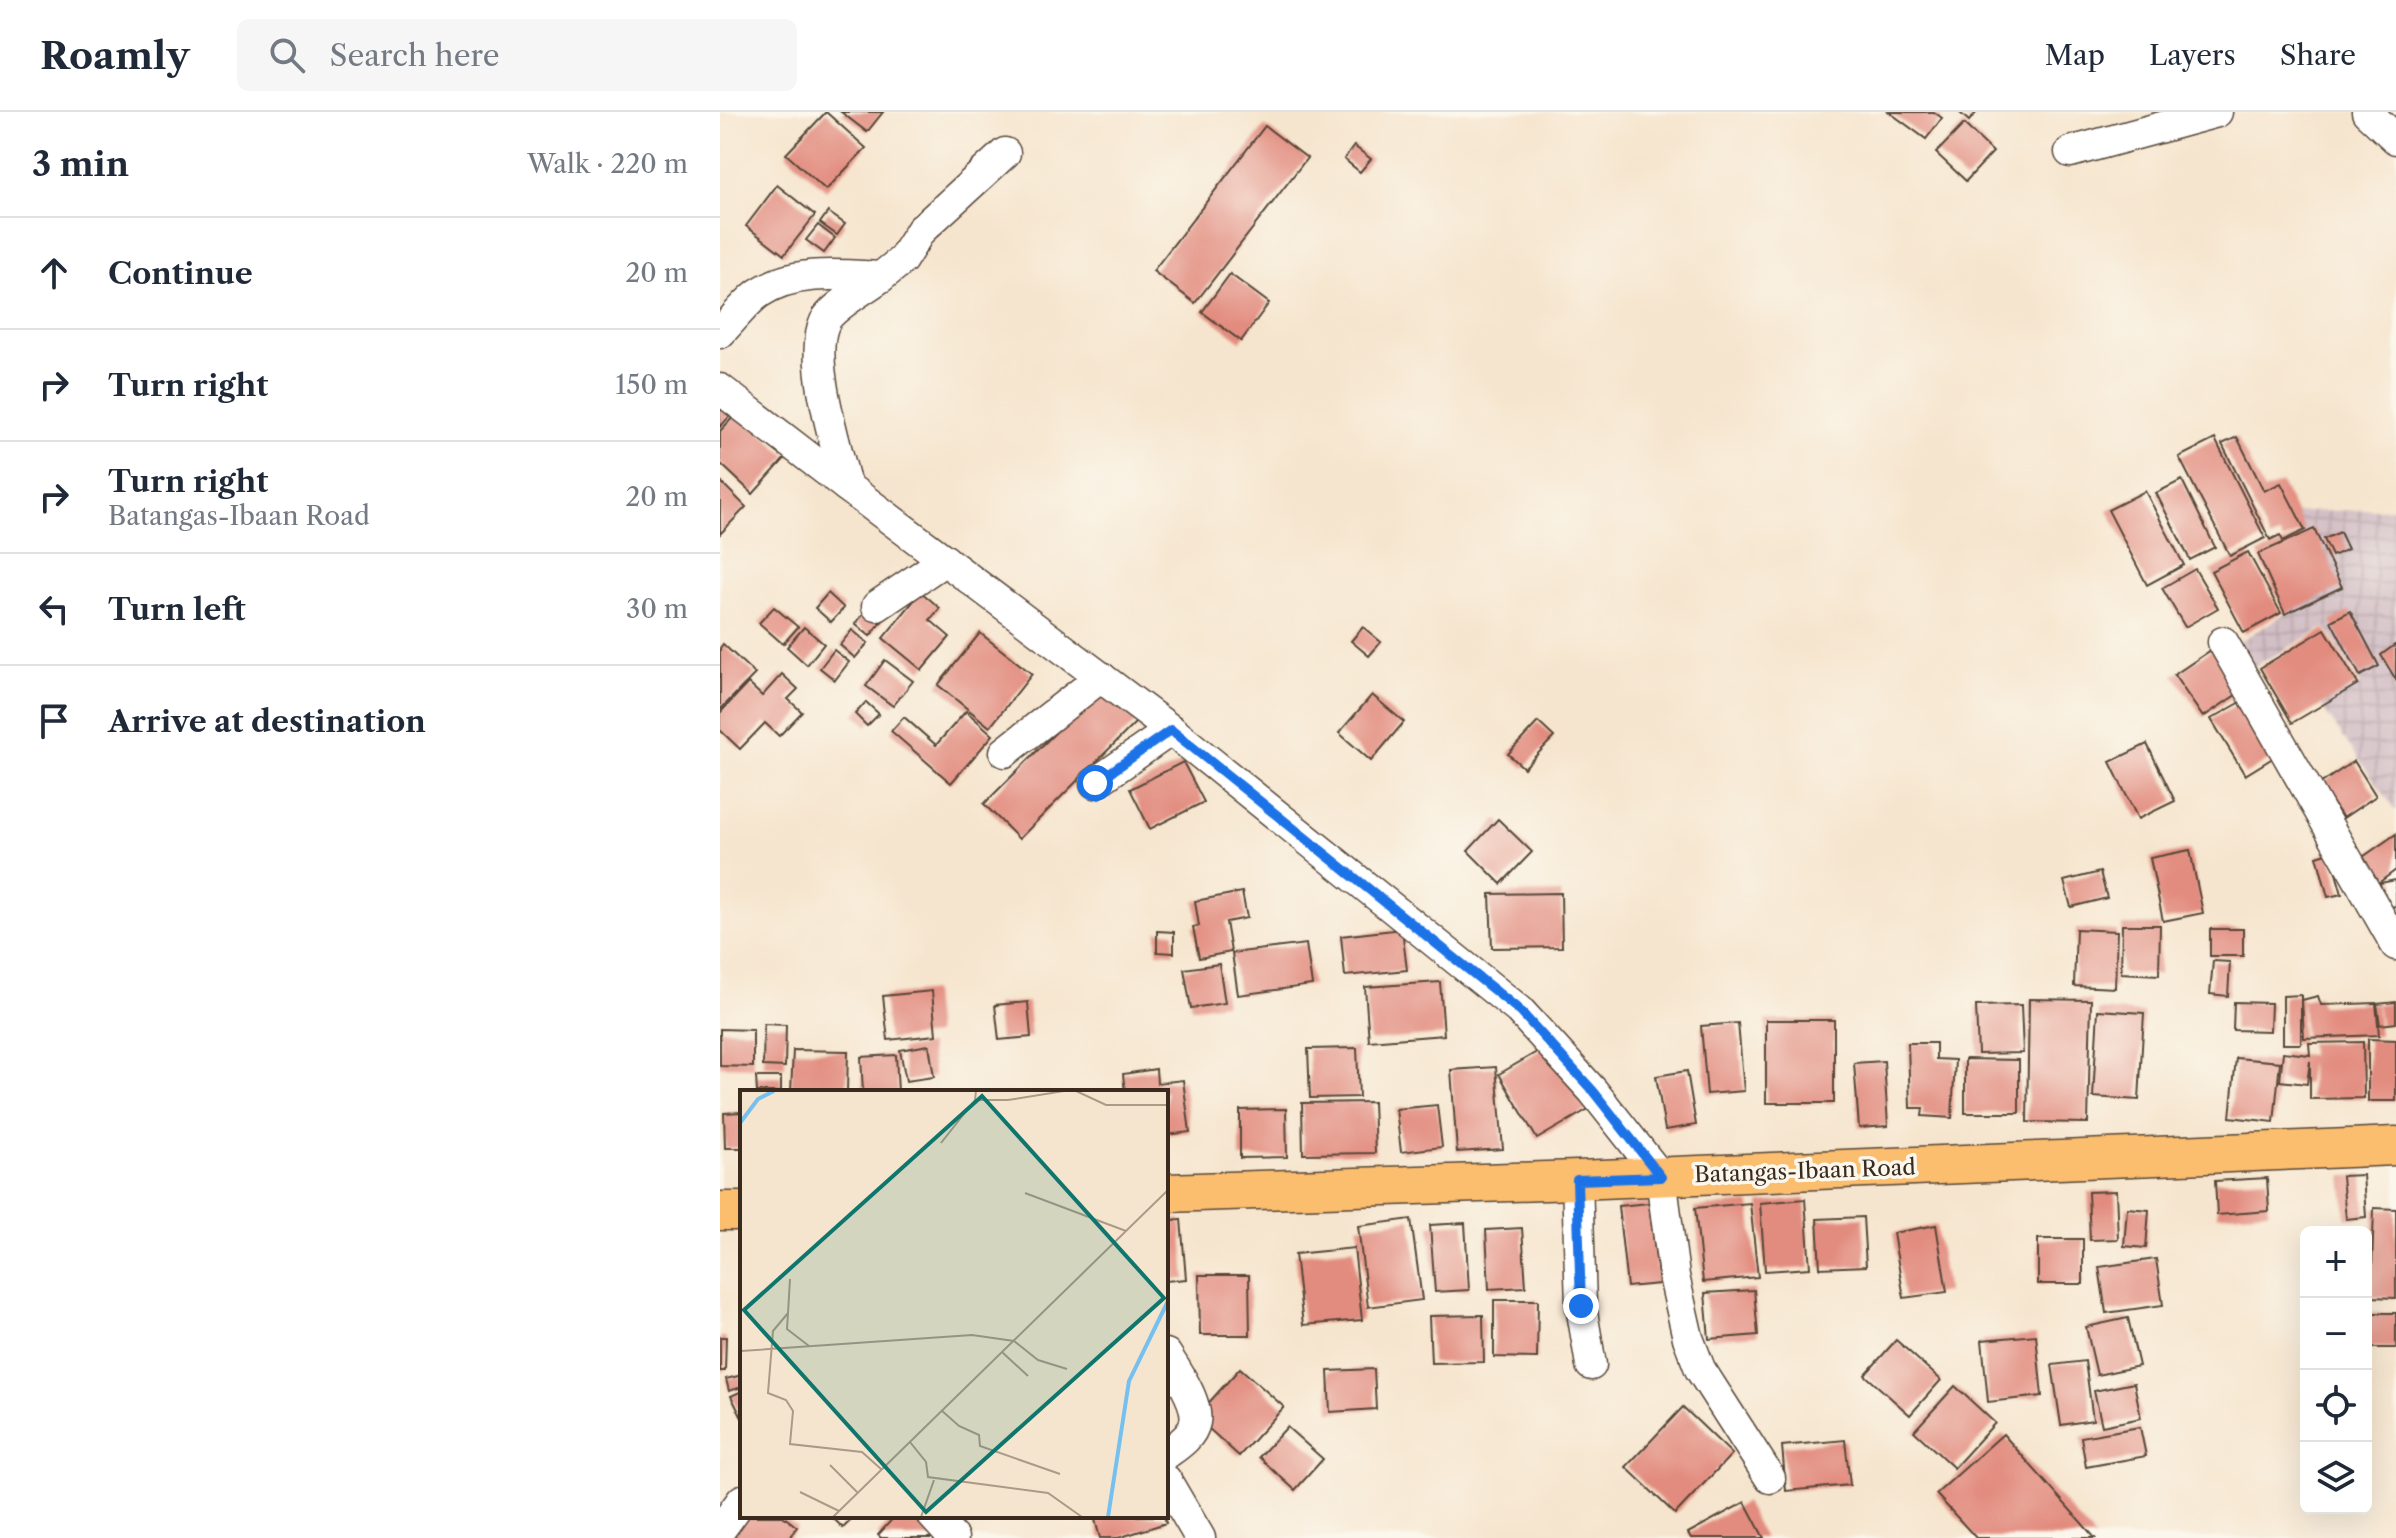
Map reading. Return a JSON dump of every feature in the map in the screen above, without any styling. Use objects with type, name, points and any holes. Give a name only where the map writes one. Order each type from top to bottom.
[{"type":"main road","name":"Batangas-Ibaan Road","points":[[1168,1193],[1661,1177],[2396,1146]]},
{"type":"street","points":[[2070,152],[2217,112]]},
{"type":"street","points":[[2367,112],[2396,139]]},
{"type":"street","points":[[846,486],[818,366],[819,339],[828,317],[902,260],[921,230],[1005,153]]},
{"type":"street","points":[[720,333],[759,293],[793,279],[830,274],[881,277]]},
{"type":"street","points":[[720,389],[1171,730],[1519,1010],[1593,1091],[1661,1177],[1674,1276],[1688,1338],[1700,1369],[1770,1478]]},
{"type":"street","points":[[877,606],[945,560]]},
{"type":"street","points":[[2223,642],[2396,945]]},
{"type":"street","points":[[1005,752],[1101,677]]},
{"type":"street","points":[[1095,783],[1171,730]]},
{"type":"street","points":[[1577,1180],[1581,1306],[1591,1365]]},
{"type":"street","points":[[1168,1357],[1184,1383],[1196,1421],[1187,1438],[1168,1452]]},
{"type":"street","points":[[1168,1483],[1200,1538]]},
{"type":"street","points":[[720,1530],[740,1503]]},
{"type":"street","points":[[935,1518],[953,1538]]},
{"type":"shaded area","points":[[2396,508],[2396,811],[2321,706],[2361,684],[2326,627],[2249,669],[2235,644],[2330,587],[2288,513]]},
{"type":"building","points":[[826,112],[866,148],[826,190],[786,154]]},
{"type":"building","points":[[841,112],[883,112],[867,132]]},
{"type":"building","points":[[1889,112],[1934,112],[1942,118],[1926,139]]},
{"type":"building","points":[[1959,112],[1977,112],[1969,121]]},
{"type":"building","points":[[1964,124],[1993,152],[1966,181],[1936,153]]},
{"type":"building","points":[[1265,126],[1307,158],[1195,303],[1153,271]]},
{"type":"building","points":[[1354,146],[1371,159],[1360,172],[1344,159]]},
{"type":"building","points":[[777,185],[815,215],[784,255],[746,226]]},
{"type":"building","points":[[828,212],[845,224],[837,235],[820,223]]},
{"type":"building","points":[[818,225],[835,238],[824,253],[806,240]]},
{"type":"building","points":[[1230,274],[1269,303],[1241,341],[1202,312]]},
{"type":"building","points":[[720,407],[730,416],[720,427]]},
{"type":"building","points":[[739,411],[787,456],[753,494],[720,463],[720,431]]},
{"type":"building","points":[[2237,437],[2264,491],[2281,483],[2305,530],[2283,541],[2280,535],[2270,540],[2222,444]]},
{"type":"building","points":[[2215,439],[2265,538],[2230,556],[2179,457]]},
{"type":"building","points":[[2182,480],[2215,547],[2190,560],[2156,493]]},
{"type":"building","points":[[720,481],[746,507],[720,534]]},
{"type":"building","points":[[2145,491],[2184,565],[2147,585],[2108,510]]},
{"type":"building","points":[[2314,529],[2342,587],[2285,614],[2258,554]]},
{"type":"building","points":[[2340,532],[2348,549],[2332,556],[2324,539]]},
{"type":"building","points":[[2248,552],[2281,613],[2244,633],[2211,571]]},
{"type":"building","points":[[2195,569],[2218,608],[2185,627],[2162,588]]},
{"type":"building","points":[[921,592],[940,608],[930,620],[950,637],[922,670],[883,638]]},
{"type":"building","points":[[828,593],[844,608],[831,622],[815,608]]},
{"type":"building","points":[[774,607],[798,627],[783,644],[759,623]]},
{"type":"building","points":[[870,607],[884,619],[870,636],[855,624]]},
{"type":"building","points":[[2350,611],[2379,666],[2360,676],[2331,621]]},
{"type":"building","points":[[804,627],[824,644],[807,665],[787,647]]},
{"type":"building","points":[[1363,627],[1381,642],[1369,656],[1351,641]]},
{"type":"building","points":[[2325,629],[2358,684],[2292,723],[2260,668]]},
{"type":"building","points":[[852,630],[868,643],[855,658],[840,645]]},
{"type":"building","points":[[980,633],[1032,674],[990,727],[938,685]]},
{"type":"building","points":[[723,644],[755,674],[720,710],[720,648]]},
{"type":"building","points":[[2220,644],[2249,686],[2203,717],[2174,675]]},
{"type":"building","points":[[2396,644],[2396,680],[2381,655]]},
{"type":"building","points":[[834,650],[849,662],[835,680],[820,668]]},
{"type":"building","points":[[885,660],[913,681],[893,706],[866,686]]},
{"type":"building","points":[[782,674],[798,689],[788,699],[802,712],[779,736],[765,723],[740,749],[720,730],[720,713],[748,683],[762,696]]},
{"type":"building","points":[[1102,686],[1137,721],[1019,839],[984,804]]},
{"type":"building","points":[[1372,695],[1404,722],[1371,761],[1339,733]]},
{"type":"building","points":[[2243,701],[2276,756],[2245,775],[2211,719]]},
{"type":"building","points":[[866,702],[879,714],[867,726],[855,714]]},
{"type":"building","points":[[966,711],[993,735],[951,783],[891,731],[904,717],[936,745]]},
{"type":"building","points":[[1538,722],[1554,737],[1524,768],[1508,754]]},
{"type":"building","points":[[2147,744],[2175,801],[2138,819],[2110,762]]},
{"type":"building","points":[[2354,761],[2376,796],[2343,818],[2320,784]]},
{"type":"building","points":[[1183,762],[1204,802],[1150,829],[1130,789]]},
{"type":"building","points":[[1498,819],[1532,852],[1501,884],[1468,851]]},
{"type":"building","points":[[2396,834],[2396,870],[2374,886],[2357,861]]},
{"type":"building","points":[[2190,850],[2203,913],[2163,921],[2150,858]]},
{"type":"building","points":[[2330,852],[2342,894],[2328,897],[2317,856]]},
{"type":"building","points":[[2100,872],[2107,898],[2071,907],[2064,881]]},
{"type":"building","points":[[2396,880],[2396,906],[2385,908],[2380,883]]},
{"type":"building","points":[[1242,892],[1247,918],[1226,922],[1231,952],[1199,958],[1193,927],[1199,926],[1195,901]]},
{"type":"building","points":[[1561,893],[1562,947],[1492,948],[1490,894]]},
{"type":"building","points":[[2122,925],[2160,925],[2159,975],[2121,973]]},
{"type":"building","points":[[1402,929],[1407,970],[1345,976],[1341,936]]},
{"type":"building","points":[[2076,929],[2117,931],[2115,988],[2074,986]]},
{"type":"building","points":[[2210,929],[2243,929],[2243,956],[2210,956]]},
{"type":"building","points":[[1157,931],[1174,932],[1174,953],[1157,952]]},
{"type":"building","points":[[1306,944],[1312,985],[1238,995],[1232,953]]},
{"type":"building","points":[[2213,961],[2230,962],[2228,996],[2210,994]]},
{"type":"building","points":[[1219,964],[1225,1003],[1191,1008],[1184,969]]},
{"type":"building","points":[[1440,982],[1444,1035],[1369,1041],[1365,987]]},
{"type":"building","points":[[932,991],[936,1035],[888,1040],[883,996]]},
{"type":"building","points":[[2301,995],[2301,1044],[2283,1044],[2283,996]]},
{"type":"building","points":[[2318,996],[2321,1005],[2376,1003],[2379,1035],[2304,1038],[2302,1000]]},
{"type":"building","points":[[2029,999],[2091,1000],[2088,1123],[2027,1122]]},
{"type":"building","points":[[1028,1002],[1031,1037],[999,1040],[995,1005]]},
{"type":"building","points":[[2234,1002],[2271,1003],[2270,1031],[2233,1030]]},
{"type":"building","points":[[2396,1002],[2396,1023],[2380,1025],[2377,1004]]},
{"type":"building","points":[[2021,1005],[2023,1053],[1978,1054],[1976,1006]]},
{"type":"building","points":[[2098,1010],[2144,1013],[2139,1100],[2093,1097]]},
{"type":"building","points":[[1766,1020],[1834,1020],[1834,1103],[1766,1103]]},
{"type":"building","points":[[1738,1023],[1744,1091],[1707,1094],[1701,1026]]},
{"type":"building","points":[[764,1024],[786,1025],[785,1067],[763,1066]]},
{"type":"building","points":[[720,1029],[753,1030],[753,1067],[720,1066]]},
{"type":"building","points":[[2368,1039],[2396,1040],[2396,1101],[2368,1101]]},
{"type":"building","points":[[1554,1042],[1592,1107],[1537,1139],[1499,1074]]},
{"type":"building","points":[[2363,1042],[2364,1098],[2310,1099],[2310,1061],[2307,1084],[2280,1081],[2283,1052],[2310,1055],[2309,1043]]},
{"type":"building","points":[[1908,1043],[1936,1043],[1936,1059],[1955,1060],[1952,1118],[1922,1116],[1923,1108],[1910,1108]]},
{"type":"building","points":[[929,1045],[934,1077],[906,1081],[900,1050]]},
{"type":"building","points":[[1357,1048],[1359,1097],[1310,1098],[1308,1049]]},
{"type":"building","points":[[793,1050],[848,1051],[847,1090],[791,1090]]},
{"type":"building","points":[[896,1055],[898,1090],[863,1090],[861,1057]]},
{"type":"building","points":[[2236,1058],[2280,1062],[2274,1122],[2230,1117]]},
{"type":"building","points":[[1965,1059],[2019,1060],[2019,1113],[1965,1113]]},
{"type":"building","points":[[1884,1061],[1888,1126],[1859,1128],[1854,1063]]},
{"type":"building","points":[[1496,1067],[1503,1149],[1457,1152],[1451,1070]]},
{"type":"building","points":[[1156,1069],[1157,1083],[1183,1080],[1190,1132],[1168,1135],[1168,1090],[1125,1090],[1123,1074]]},
{"type":"building","points":[[1687,1071],[1696,1125],[1665,1130],[1656,1076]]},
{"type":"building","points":[[756,1077],[781,1077],[781,1090],[757,1090]]},
{"type":"building","points":[[1373,1102],[1375,1153],[1303,1154],[1302,1103]]},
{"type":"building","points":[[1437,1105],[1442,1147],[1401,1152],[1396,1109]]},
{"type":"building","points":[[1286,1109],[1287,1157],[1240,1158],[1240,1110]]},
{"type":"building","points":[[740,1112],[740,1148],[725,1148],[724,1113]]},
{"type":"building","points":[[2363,1175],[2366,1217],[2346,1219],[2342,1176]]},
{"type":"building","points":[[2267,1178],[2269,1211],[2217,1215],[2215,1181]]},
{"type":"building","points":[[2116,1191],[2118,1239],[2090,1240],[2088,1192]]},
{"type":"building","points":[[1805,1199],[1810,1268],[1765,1271],[1760,1203]]},
{"type":"building","points":[[1649,1203],[1659,1284],[1627,1287],[1618,1206]]},
{"type":"building","points":[[1750,1203],[1758,1277],[1703,1282],[1695,1208]]},
{"type":"building","points":[[2127,1208],[2149,1210],[2146,1248],[2124,1246]]},
{"type":"building","points":[[2374,1208],[2396,1209],[2396,1298],[2372,1297]]},
{"type":"building","points":[[1863,1217],[1866,1266],[1820,1268],[1817,1219]]},
{"type":"building","points":[[1181,1219],[1186,1279],[1168,1281],[1168,1221]]},
{"type":"building","points":[[1411,1219],[1422,1300],[1368,1307],[1358,1226]]},
{"type":"building","points":[[1465,1223],[1469,1290],[1435,1292],[1430,1225]]},
{"type":"building","points":[[1936,1225],[1947,1292],[1904,1298],[1893,1233]]},
{"type":"building","points":[[1522,1228],[1526,1287],[1489,1289],[1486,1230]]},
{"type":"building","points":[[2038,1239],[2083,1239],[2083,1284],[2038,1284]]},
{"type":"building","points":[[1354,1248],[1362,1320],[1303,1325],[1295,1254]]},
{"type":"building","points":[[2156,1259],[2163,1305],[2106,1313],[2099,1267]]},
{"type":"building","points":[[1199,1275],[1249,1275],[1250,1335],[1200,1335]]},
{"type":"building","points":[[1754,1290],[1758,1335],[1709,1339],[1705,1293]]},
{"type":"building","points":[[1494,1300],[1538,1300],[1537,1358],[1494,1357]]},
{"type":"building","points":[[2372,1313],[2396,1313],[2396,1348],[2372,1348]]},
{"type":"building","points":[[1483,1315],[1484,1362],[1431,1363],[1429,1316]]},
{"type":"building","points":[[2128,1318],[2139,1366],[2097,1375],[2086,1327]]},
{"type":"building","points":[[2036,1335],[2042,1396],[1988,1402],[1982,1340]]},
{"type":"building","points":[[720,1337],[726,1337],[725,1371],[720,1371]]},
{"type":"building","points":[[1896,1340],[1941,1380],[1910,1415],[1865,1375]]},
{"type":"building","points":[[2085,1361],[2093,1420],[2061,1425],[2052,1365]]},
{"type":"building","points":[[1240,1368],[1284,1407],[1239,1456],[1196,1417]]},
{"type":"building","points":[[1374,1369],[1376,1409],[1330,1412],[1328,1371]]},
{"type":"building","points":[[740,1376],[740,1388],[729,1391],[726,1379]]},
{"type":"building","points":[[2134,1383],[2141,1418],[2102,1426],[2094,1391]]},
{"type":"building","points":[[1955,1386],[1995,1423],[1954,1468],[1914,1431]]},
{"type":"building","points":[[740,1392],[740,1414],[731,1396]]},
{"type":"building","points":[[1683,1407],[1732,1454],[1675,1514],[1626,1467]]},
{"type":"building","points":[[1287,1427],[1323,1459],[1295,1490],[1259,1457]]},
{"type":"building","points":[[2140,1427],[2146,1456],[2086,1467],[2081,1437]]},
{"type":"building","points":[[2003,1434],[2095,1538],[1976,1538],[1936,1494]]},
{"type":"building","points":[[1845,1440],[1850,1485],[1786,1491],[1782,1446]]},
{"type":"building","points":[[1745,1502],[1764,1538],[1691,1538],[1688,1533]]},
{"type":"building","points":[[740,1518],[786,1518],[797,1527],[789,1538],[723,1538]]},
{"type":"building","points":[[833,1518],[853,1518],[843,1528]]},
{"type":"building","points":[[893,1518],[920,1518],[942,1538],[881,1538],[878,1535]]},
{"type":"building","points":[[1095,1518],[1165,1518],[1166,1523],[1118,1538],[1100,1538]]},
{"type":"route","points":[[1095,783],[1171,730],[1519,1010],[1593,1091],[1661,1177],[1577,1180],[1581,1306]]}]
